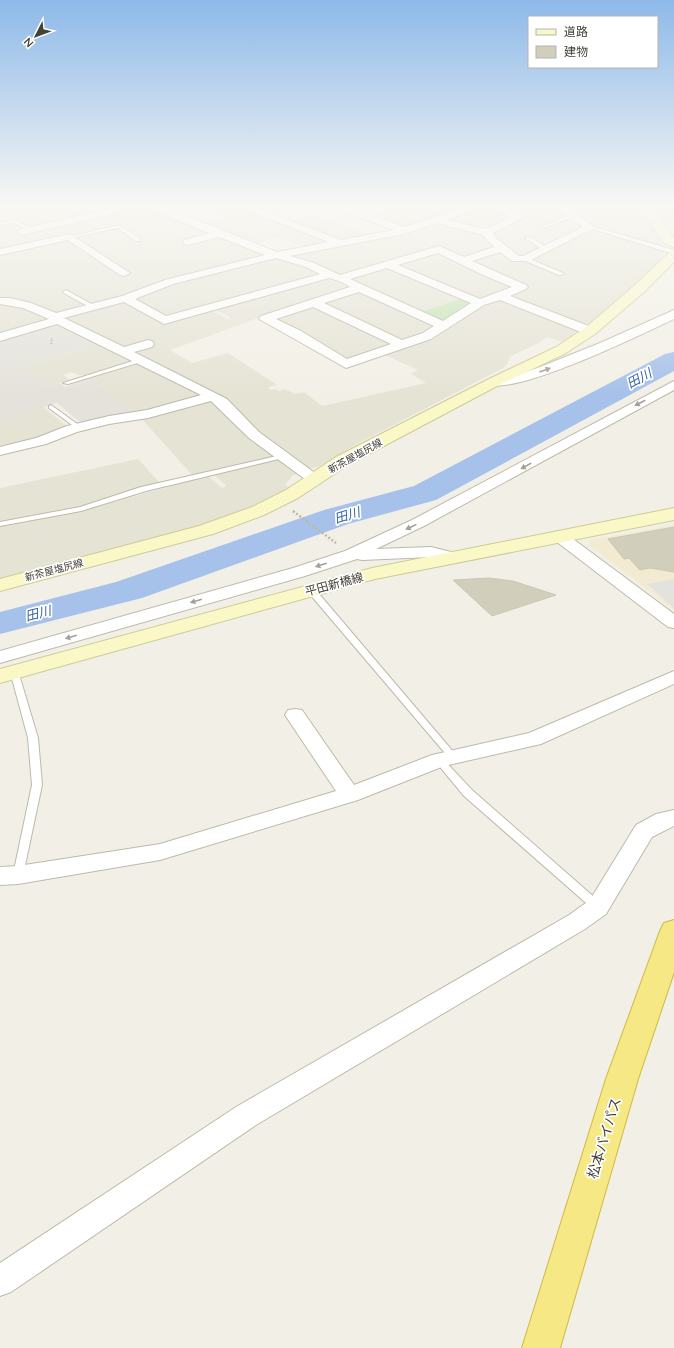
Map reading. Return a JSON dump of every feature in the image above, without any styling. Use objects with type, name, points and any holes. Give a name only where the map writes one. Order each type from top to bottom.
[{"type":"highway","name":"松本バイパス","points":[[541,1348],[622,1079],[674,931]]},
{"type":"main road","name":"新茶屋塩尻線","points":[[0,585],[206,530],[258,511],[292,494],[342,461],[494,382],[561,350],[590,331],[639,289],[660,269]]},
{"type":"main road","name":"平田新橋線","points":[[7,674],[372,574],[449,557],[674,514]]},
{"type":"street","points":[[118,269],[124,273]]},
{"type":"street","points":[[0,336],[126,298],[169,282],[221,269]]},
{"type":"street","points":[[317,269],[444,326]]},
{"type":"street","points":[[340,279],[371,269]]},
{"type":"street","points":[[398,269],[480,303]]},
{"type":"street","points":[[358,288],[265,319],[297,334],[346,364],[427,336],[480,303],[522,287],[481,269]]},
{"type":"street","points":[[126,298],[164,320],[328,275]]},
{"type":"street","points":[[500,296],[590,331]]},
{"type":"street","points":[[0,301],[10,301],[27,305],[213,396],[222,402],[254,435],[281,457],[314,479]]},
{"type":"street","points":[[314,303],[402,345]]},
{"type":"street","points":[[494,382],[526,377],[607,347],[674,314]]},
{"type":"street","points":[[122,352],[148,344]]},
{"type":"street","points":[[0,657],[299,572],[357,552],[418,523],[674,385]]},
{"type":"street","points":[[0,451],[41,441],[78,427],[109,420],[148,414],[213,396]]},
{"type":"street","points":[[559,536],[674,623]]},
{"type":"street","points":[[357,552],[362,555],[431,552],[449,557]]},
{"type":"street","points":[[9,875],[160,852],[350,795],[446,759],[534,739],[674,677]]},
{"type":"street","points":[[295,715],[350,795]]},
{"type":"street","points":[[0,1281],[246,1116],[577,922],[598,908],[644,831],[664,820],[674,818]]},
{"type":"lane","points":[[548,269],[561,274]]},
{"type":"lane","points":[[66,292],[93,307]]},
{"type":"lane","points":[[66,384],[139,361]]},
{"type":"lane","points":[[68,374],[77,380]]},
{"type":"lane","points":[[51,407],[78,427]]},
{"type":"lane","points":[[0,524],[81,508],[144,489],[281,457]]},
{"type":"lane","points":[[311,590],[446,759],[468,793],[598,908]]},
{"type":"lane","points":[[7,674],[33,738],[37,785],[9,875]]},
{"type":"path","points":[[51,344],[52,337]]},
{"type":"path","points":[[293,511],[340,547]]},
{"type":"shaded area","points":[[0,269],[122,269],[128,272],[123,269],[220,269],[94,305],[67,290],[62,292],[88,306],[54,314],[0,299]]},
{"type":"shaded area","points":[[230,269],[312,269],[322,274],[165,318],[134,300],[134,298],[170,284]]},
{"type":"shaded area","points":[[320,269],[363,269],[344,275],[333,274]]},
{"type":"shaded area","points":[[380,269],[391,269],[462,298],[421,312],[349,280],[350,278]]},
{"type":"shaded area","points":[[403,269],[471,269],[511,285],[513,288],[483,300],[477,299]]},
{"type":"shaded area","points":[[487,269],[544,269],[559,276],[565,273],[554,269],[652,269],[591,323],[582,324],[515,298],[514,294],[527,289],[527,285]]},
{"type":"shaded area","points":[[324,278],[348,286],[349,289],[264,316],[170,350],[192,363],[228,353],[277,385],[268,387],[270,390],[276,389],[279,391],[285,389],[295,394],[304,392],[322,406],[426,383],[411,374],[418,370],[385,355],[431,338],[483,306],[497,300],[507,301],[577,328],[579,332],[564,342],[547,337],[539,343],[511,356],[505,367],[355,445],[320,466],[308,469],[259,433],[227,400],[60,318],[123,301],[128,302],[161,321],[210,310],[228,319],[231,318],[214,309]]},
{"type":"shaded area","points":[[353,291],[359,291],[436,325],[436,328],[408,341],[399,340],[323,304]]},
{"type":"shaded area","points":[[0,302],[8,302],[52,319],[0,335]]},
{"type":"shaded area","points":[[310,306],[393,343],[392,347],[352,360],[344,359],[273,320],[276,317]]},
{"type":"shaded area","points":[[58,323],[102,344],[23,367],[23,370],[47,386],[60,383],[65,387],[92,378],[135,413],[81,423],[57,403],[0,422],[0,338]]},
{"type":"shaded area","points":[[102,344],[130,358],[129,362],[85,375],[78,375],[72,372],[63,375],[68,378],[68,380],[47,386],[23,370],[23,367]]},
{"type":"shaded area","points":[[136,364],[142,365],[203,394],[202,397],[149,411],[135,413],[92,378]]},
{"type":"shaded area","points":[[208,400],[214,401],[275,456],[193,476],[141,418]]},
{"type":"shaded area","points":[[43,407],[68,427],[40,438],[0,448],[0,422]]},
{"type":"shaded area","points":[[138,459],[161,484],[86,505],[0,522],[0,488]]},
{"type":"shaded area","points":[[279,459],[298,474],[293,475],[285,485],[289,487],[254,505],[198,527],[0,579],[0,526],[81,511],[208,476],[222,488],[227,486],[213,474]]},
{"type":"shaded area","points":[[674,525],[674,610],[589,545],[590,540]]},
{"type":"shaded area","points":[[674,579],[674,608],[647,584]]},
{"type":"green space","points":[[462,298],[469,301],[471,304],[446,320],[439,320],[421,312]]},
{"type":"building","points":[[674,527],[674,572],[650,568],[640,570],[629,558],[624,559],[608,539]]},
{"type":"building","points":[[489,578],[513,581],[556,595],[492,616],[453,580]]},
{"type":"waterway","name":"田川","points":[[0,623],[129,590],[336,517],[425,493],[674,360]]}]
